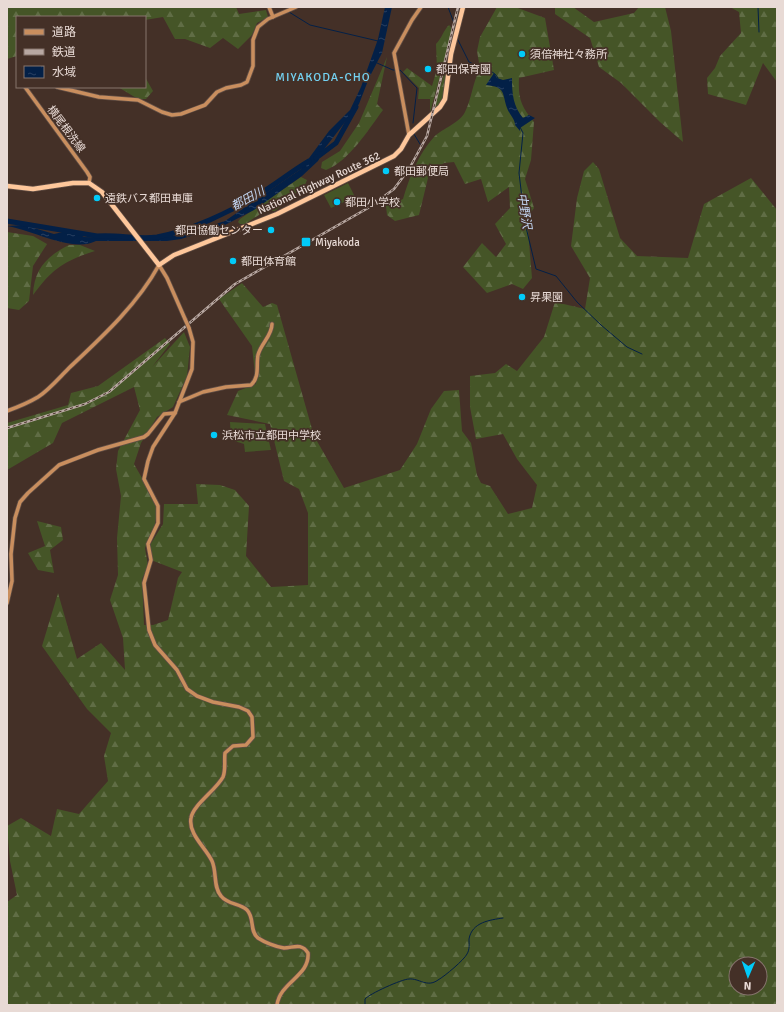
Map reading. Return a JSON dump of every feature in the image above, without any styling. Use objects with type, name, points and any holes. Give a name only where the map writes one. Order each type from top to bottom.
[{"type":"highway","name":"National Highway Route 362","points":[[159,265],[174,255],[277,214],[394,156],[401,149],[409,135],[440,107],[445,99],[451,54],[463,7]]},
{"type":"highway","points":[[7,186],[33,188],[73,183],[89,183],[102,192],[159,265]]},
{"type":"main road","points":[[269,7],[273,17]]},
{"type":"main road","points":[[61,88],[99,97],[138,100],[162,112],[172,115],[181,114],[205,105],[217,92],[226,88],[241,86],[247,82],[253,66],[255,33],[260,24],[296,7]]},
{"type":"main road","points":[[409,135],[394,53],[421,7]]},
{"type":"main road","name":"横尾根洗線","points":[[26,88],[87,172],[90,177],[89,183]]},
{"type":"main road","points":[[7,411],[29,402],[52,385],[126,310],[142,292],[159,265],[167,278],[189,328],[194,342],[194,354],[192,370],[174,413],[153,447],[144,479],[158,506],[158,523],[148,544],[151,560],[144,583],[149,630],[155,645],[177,670],[187,688],[197,696],[213,702],[239,707],[248,711],[252,717],[253,737],[246,745],[233,746],[225,753],[223,777],[193,813],[191,825],[195,835],[212,860],[216,886],[220,896],[229,903],[248,910],[254,932],[258,938],[280,947],[300,946],[305,948],[308,953],[306,965],[300,974],[284,988],[279,995],[277,1005]]},
{"type":"main road","points":[[179,402],[203,392],[226,387],[252,385],[256,378],[259,352],[272,331],[272,324]]},
{"type":"main road","points":[[7,603],[12,581],[11,554],[15,518],[20,502],[59,465],[98,450],[144,437],[164,414],[174,413]]},
{"type":"green space","points":[[7,7],[236,7],[239,14],[266,10],[268,17],[257,23],[252,35],[238,49],[223,38],[210,48],[185,39],[175,39],[163,17],[146,20],[146,16],[16,16],[16,56],[7,59]]},
{"type":"green space","points":[[497,7],[515,7],[545,18],[554,70],[519,78],[521,102],[534,122],[531,160],[525,179],[534,208],[527,218],[532,278],[523,289],[512,284],[487,293],[463,267],[482,243],[496,257],[506,244],[495,224],[510,208],[509,187],[488,202],[481,179],[465,184],[454,162],[444,163],[429,174],[419,215],[395,221],[387,215],[386,206],[403,199],[415,166],[424,150],[434,137],[463,116],[480,69],[477,51],[480,37]]},
{"type":"green space","points":[[555,7],[573,7],[594,22],[634,13],[639,7],[665,7],[671,31],[683,142],[660,122],[621,83],[599,67],[590,38],[555,14]]},
{"type":"green space","points":[[730,7],[777,7],[777,82],[763,63],[746,105],[708,94],[707,78],[715,68],[720,56],[741,33],[739,12]]},
{"type":"green space","points":[[449,25],[451,27],[451,35],[430,113],[430,99],[418,99],[419,88],[403,72],[407,68],[432,86],[437,69],[436,44]]},
{"type":"green space","points":[[387,57],[377,104],[383,110],[358,144],[342,160],[326,170],[321,168],[322,162],[340,151],[359,123]]},
{"type":"green space","points":[[448,61],[445,95],[439,106],[434,107]]},
{"type":"green space","points":[[146,79],[153,91],[146,99],[138,99],[120,88],[146,88]]},
{"type":"green space","points":[[593,162],[599,169],[620,238],[637,256],[688,258],[704,204],[751,178],[777,210],[777,1005],[7,1005],[7,902],[17,895],[10,861],[7,826],[21,818],[51,836],[57,809],[79,814],[108,781],[104,756],[111,733],[87,709],[42,646],[58,593],[77,659],[101,643],[125,670],[123,638],[110,600],[118,575],[117,538],[121,496],[116,469],[118,451],[140,410],[134,387],[62,423],[53,443],[7,470],[7,423],[68,405],[71,393],[98,386],[165,338],[170,344],[152,367],[184,332],[190,347],[187,376],[173,407],[157,417],[141,443],[134,464],[158,506],[155,524],[145,548],[148,566],[142,579],[144,625],[153,625],[168,620],[178,578],[182,572],[151,560],[150,545],[163,524],[164,504],[198,504],[196,484],[220,485],[235,490],[249,506],[246,556],[271,587],[308,585],[308,513],[299,489],[284,481],[270,424],[227,415],[238,391],[256,384],[252,346],[219,299],[242,283],[263,307],[272,303],[277,305],[314,436],[344,488],[400,470],[417,444],[431,409],[444,391],[459,390],[462,431],[471,443],[477,475],[481,483],[490,486],[508,514],[532,508],[537,485],[517,459],[503,434],[476,439],[470,407],[470,376],[495,373],[506,364],[517,371],[544,337],[555,302],[585,309],[590,278],[571,246],[577,198],[584,171]]},
{"type":"green space","points":[[301,177],[307,180],[305,185],[275,211],[265,211],[245,224],[240,224],[238,222],[240,219]]},
{"type":"green space","points":[[348,183],[355,197],[331,208],[324,195]]},
{"type":"green space","points":[[7,232],[33,236],[47,244],[33,266],[29,301],[19,310],[7,308]]},
{"type":"green space","points":[[69,245],[80,245],[95,251],[67,262],[53,272],[33,295],[36,278],[43,264],[54,254]]},
{"type":"green space","points":[[230,422],[265,424],[271,450],[245,452],[244,444],[231,440]]},
{"type":"green space","points":[[37,521],[61,527],[63,540],[50,550],[54,573],[38,570],[28,553],[45,546]]},
{"type":"water","points":[[385,7],[392,7],[382,53],[369,78],[359,104],[325,148],[318,161],[302,176],[254,210],[223,226],[181,239],[167,241],[96,241],[86,244],[64,243],[7,226],[24,225],[54,234],[72,230],[84,237],[146,239],[181,235],[225,221],[301,169],[329,131],[350,110],[361,87],[378,39]]},
{"type":"water","points":[[494,73],[497,78],[503,80],[512,78],[512,89],[517,109],[523,118],[529,115],[535,118],[520,128],[520,131],[515,125],[500,89],[486,85]]},
{"type":"waterway","name":"中野沢","points":[[448,7],[454,23]]},
{"type":"waterway","points":[[758,7],[759,32]]},
{"type":"waterway","points":[[289,12],[310,25],[378,41]]},
{"type":"waterway","name":"中野沢","points":[[458,40],[469,62],[493,72],[498,78]]},
{"type":"waterway","points":[[377,63],[393,70],[400,70],[417,88],[413,123]]},
{"type":"waterway","name":"都田川","points":[[316,158],[336,143],[356,107]]},
{"type":"waterway","name":"中野沢","points":[[520,127],[523,133],[519,173],[525,223],[536,269],[556,276],[577,302],[601,325],[627,347],[642,354]]},
{"type":"waterway","points":[[414,134],[420,144]]},
{"type":"waterway","name":"都田川","points":[[7,221],[97,236],[142,238],[157,237],[196,226],[235,208],[265,191],[309,161]]},
{"type":"waterway","points":[[365,1005],[365,999],[379,990],[400,981],[413,979],[430,983],[438,980],[454,968],[465,957],[469,950],[469,939],[471,933],[478,925],[503,918]]},
{"type":"railway","points":[[7,428],[85,404],[109,392],[235,284],[368,208],[394,189],[409,169],[427,136],[458,7]]},
{"type":"place","name":"須倍神社々務所","points":[[522,54]]},
{"type":"place","name":"都田保育園","points":[[428,69]]},
{"type":"place","name":"都田郵便局","points":[[386,171]]},
{"type":"place","name":"遠鉄バス都田車庫","points":[[97,198]]},
{"type":"place","name":"都田小学校","points":[[337,202]]},
{"type":"place","name":"都田協働センター","points":[[271,230]]},
{"type":"place","name":"Miyakoda","points":[[306,242]]},
{"type":"place","name":"都田体育館","points":[[233,261]]},
{"type":"place","name":"昇果園","points":[[522,297]]},
{"type":"place","name":"浜松市立都田中学校","points":[[214,435]]},
{"type":"district","name":"MIYAKODA-CHO","points":[[323,77]]}]
